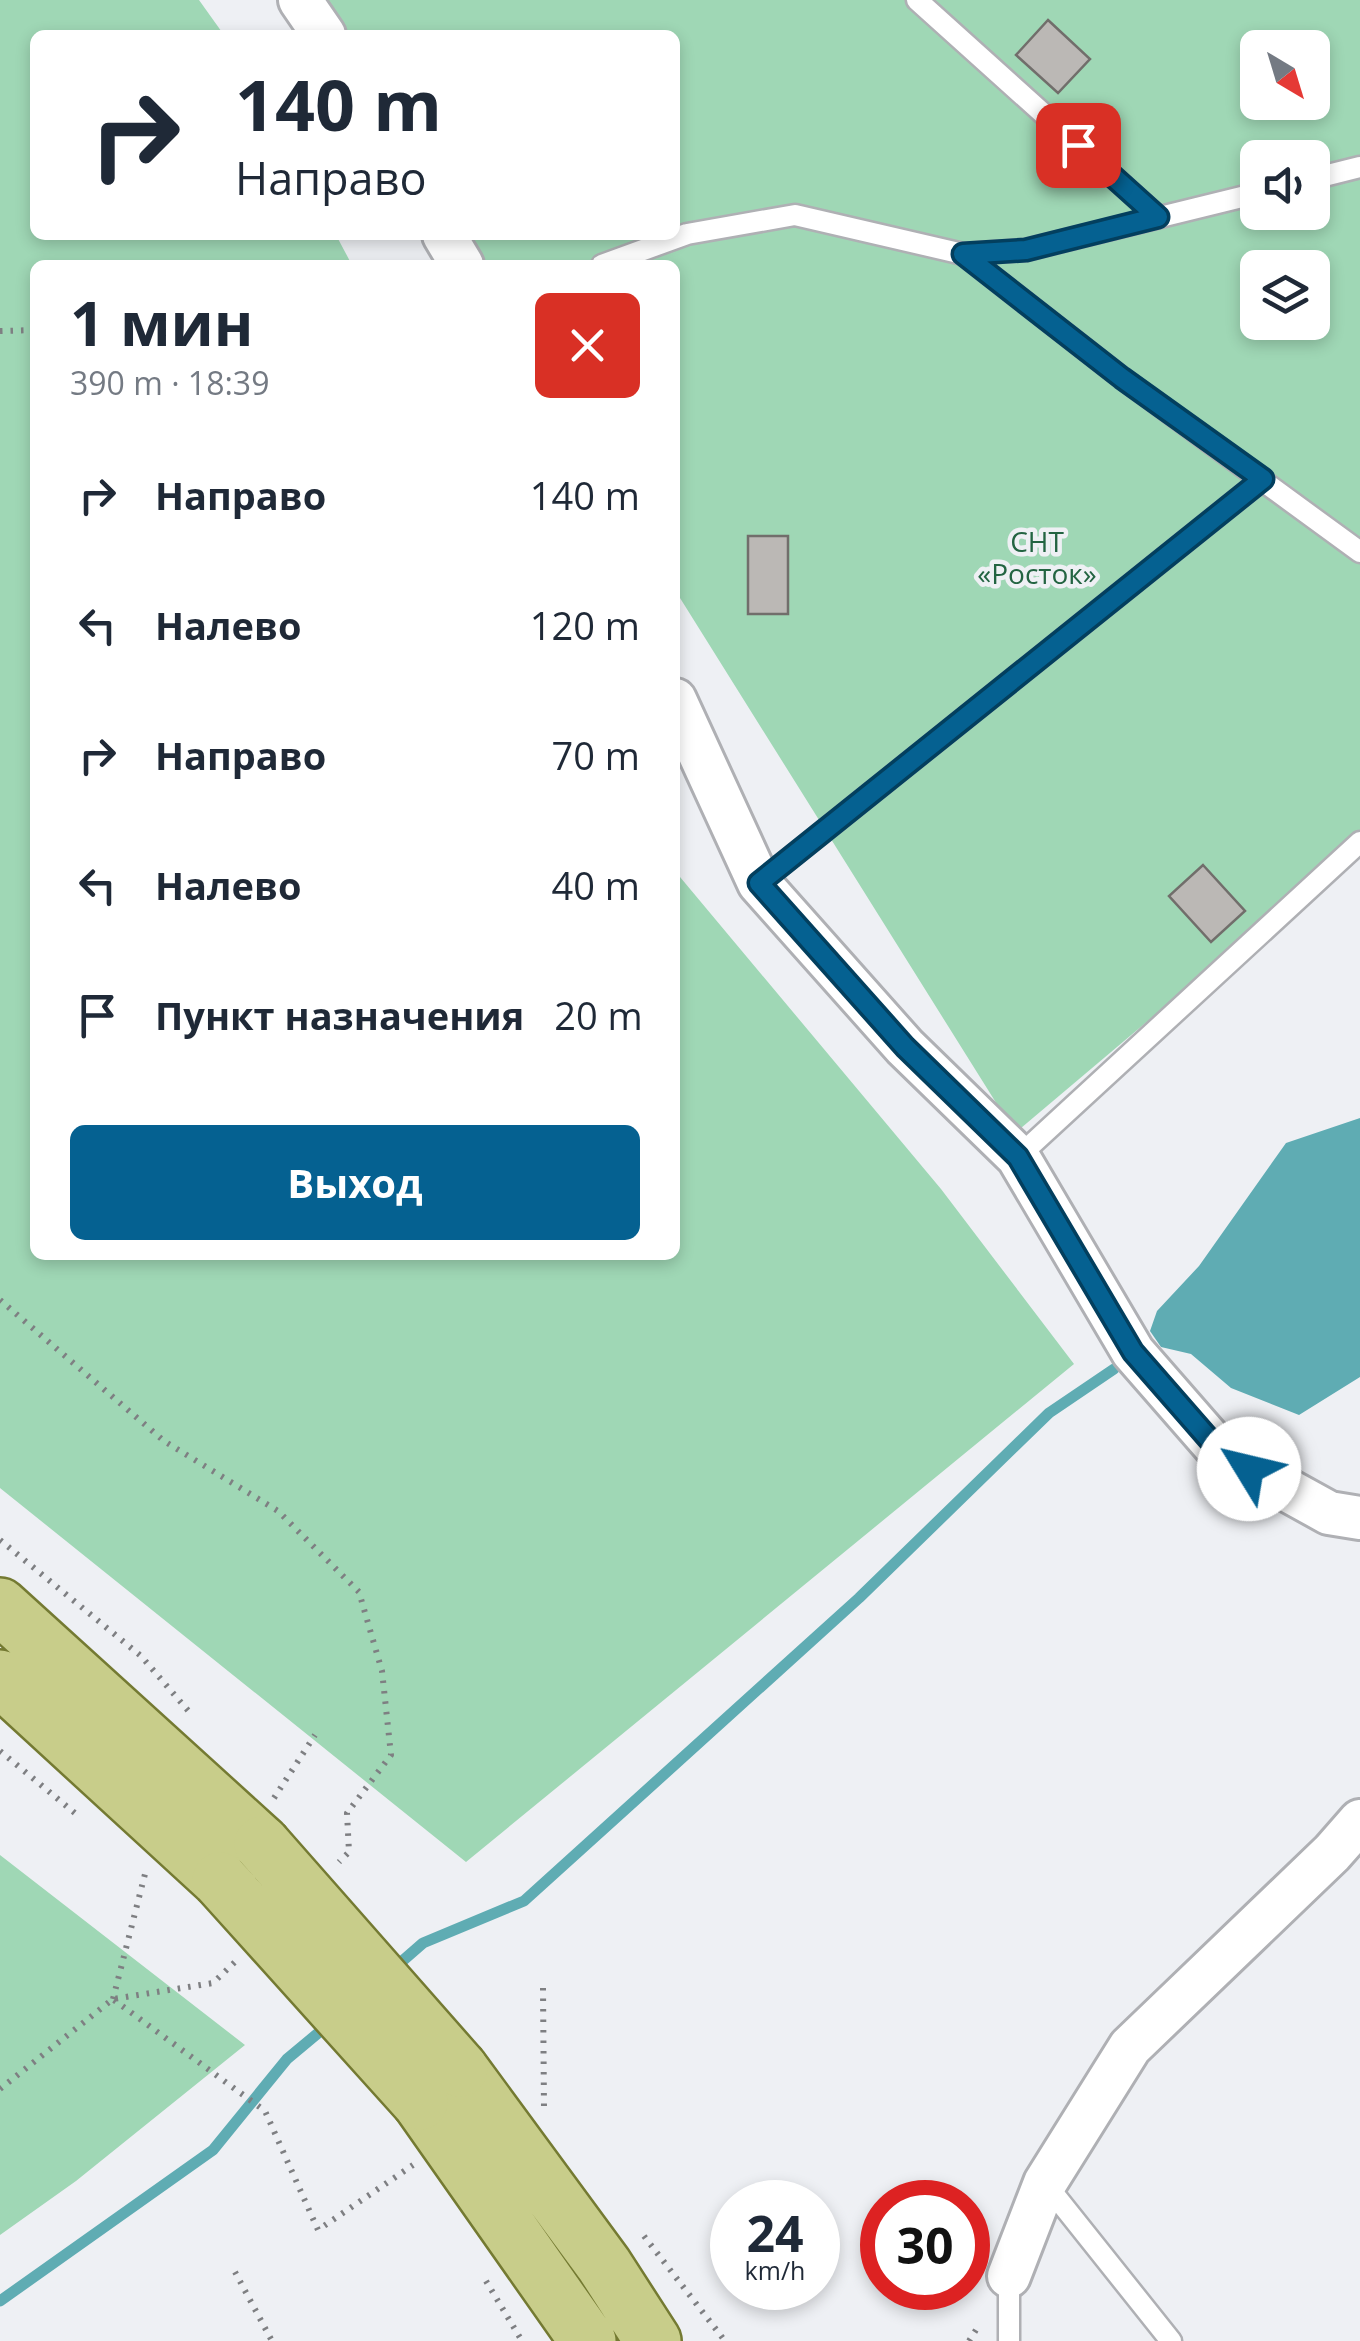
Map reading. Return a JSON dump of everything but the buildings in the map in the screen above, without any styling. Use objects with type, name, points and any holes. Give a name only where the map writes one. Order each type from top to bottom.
[{"type":"main road","points":[[0,1606],[266,1824],[440,2086],[588,2341]]},
{"type":"main road","points":[[0,1678],[440,2086],[604,2265],[653,2341]]},
{"type":"street","points":[[300,0],[321,30]]},
{"type":"street","points":[[680,711],[759,883],[905,1047],[1018,1157],[1133,1352],[1222,1454],[1329,1512],[1360,1518]]},
{"type":"street","points":[[1009,2276],[1046,2183],[1130,2047],[1332,1853],[1360,1821]]},
{"type":"lane","points":[[917,0],[1158,217]]},
{"type":"lane","points":[[1330,175],[1360,168]]},
{"type":"lane","points":[[680,237],[795,215],[963,254],[1026,250],[1240,196]]},
{"type":"lane","points":[[616,260],[671,240]]},
{"type":"lane","points":[[963,254],[1122,378],[1360,552]]},
{"type":"lane","points":[[759,883],[1263,479]]},
{"type":"lane","points":[[1018,1157],[1360,842]]},
{"type":"lane","points":[[1046,2183],[1171,2341]]},
{"type":"lane","points":[[1009,2276],[1009,2341]]},
{"type":"path","points":[[0,331],[30,330]]},
{"type":"path","points":[[0,1300],[164,1441],[278,1511],[359,1592],[382,1671],[391,1755],[347,1813]]},
{"type":"path","points":[[266,1824],[315,1735]]},
{"type":"path","points":[[0,2088],[113,1999],[145,1872]]},
{"type":"path","points":[[543,1988],[544,2109]]},
{"type":"path","points":[[113,1999],[265,2111],[318,2230],[423,2158]]},
{"type":"path","points":[[235,2272],[272,2341]]},
{"type":"green space","points":[[0,0],[199,0],[220,30],[30,30],[30,240],[339,240],[349,260],[30,260],[30,1260],[680,1260],[680,877],[941,1189],[1074,1364],[466,1862],[0,1488]]},
{"type":"green space","name":"СНТ «Росток»","points":[[318,0],[1360,0],[1360,842],[1015,1133],[680,598],[680,260],[472,260],[461,240],[680,240],[680,30],[336,30]]},
{"type":"green space","points":[[0,1855],[245,2045],[76,2181],[0,2235]]},
{"type":"water","points":[[1360,1118],[1360,1377],[1299,1415],[1231,1388],[1191,1354],[1161,1347],[1150,1331],[1157,1311],[1199,1266],[1286,1143]]},
{"type":"waterway","points":[[392,1970],[423,1943],[524,1901],[859,1598],[1049,1413],[1114,1369]]},
{"type":"waterway","points":[[0,2301],[213,2150],[287,2059],[329,2024]]},
{"type":"route","points":[[1078,145],[1158,217],[1026,250],[963,254],[1122,378],[1263,479],[759,883],[905,1047],[1018,1157],[1133,1352],[1222,1454],[1249,1469]]}]
